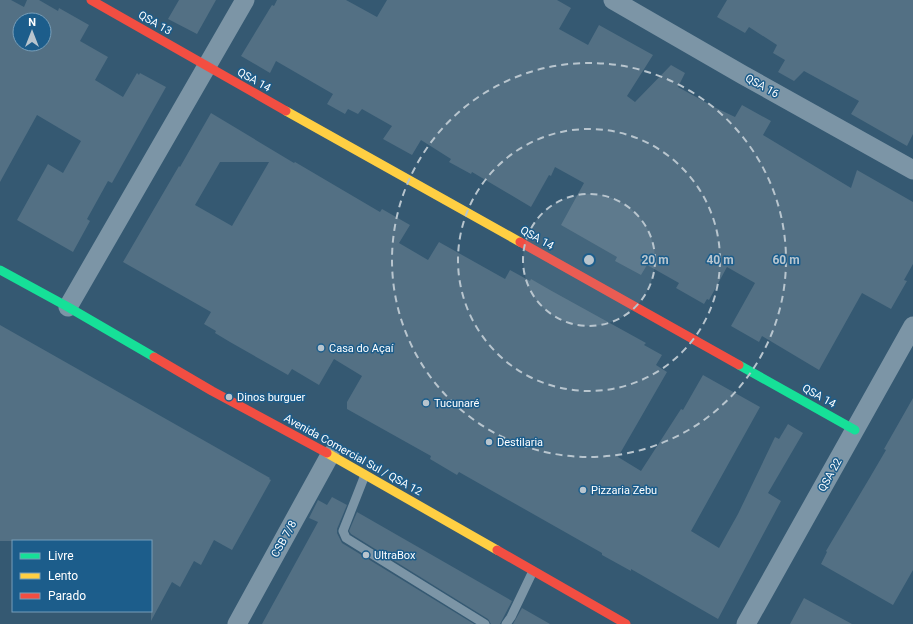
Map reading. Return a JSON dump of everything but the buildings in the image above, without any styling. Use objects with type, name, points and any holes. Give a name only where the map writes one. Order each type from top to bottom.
[{"type":"street","name":"QSA 13","points":[[91,0],[206,67]]},
{"type":"street","points":[[68,307],[245,0]]},
{"type":"street","name":"QSA 16","points":[[613,0],[743,76],[913,170]]},
{"type":"street","name":"QSA 14","points":[[206,67],[855,430]]},
{"type":"street","name":"Avenida Comercial Sul / QSA 12","points":[[0,270],[68,307],[212,391],[330,455],[626,624]]},
{"type":"street","name":"QSA 22","points":[[746,624],[913,326]]},
{"type":"street","name":"CSB 7/8","points":[[238,624],[330,455]]},
{"type":"lane","points":[[365,475],[343,531],[346,538],[485,624]]},
{"type":"lane","points":[[506,624],[533,571]]},
{"type":"traffic: fast","points":[[0,270],[68,307],[154,357]]},
{"type":"traffic: fast","points":[[739,365],[855,430]]},
{"type":"traffic: slow","points":[[286,111],[520,242]]},
{"type":"traffic: slow","points":[[327,453],[497,550]]},
{"type":"traffic: jam","points":[[91,0],[286,111]]},
{"type":"traffic: jam","points":[[520,242],[739,365]]},
{"type":"traffic: jam","points":[[154,357],[212,391],[327,453]]},
{"type":"traffic: jam","points":[[497,550],[626,624]]},
{"type":"place","name":"Casa do Açaí","points":[[321,348]]},
{"type":"place","name":"Dinos burguer","points":[[229,397]]},
{"type":"place","name":"Tucunaré","points":[[426,403]]},
{"type":"place","name":"Destilaria","points":[[489,442]]},
{"type":"place","name":"Pizzaria Zebu","points":[[583,490]]},
{"type":"place","name":"UltraBox","points":[[366,555]]}]
